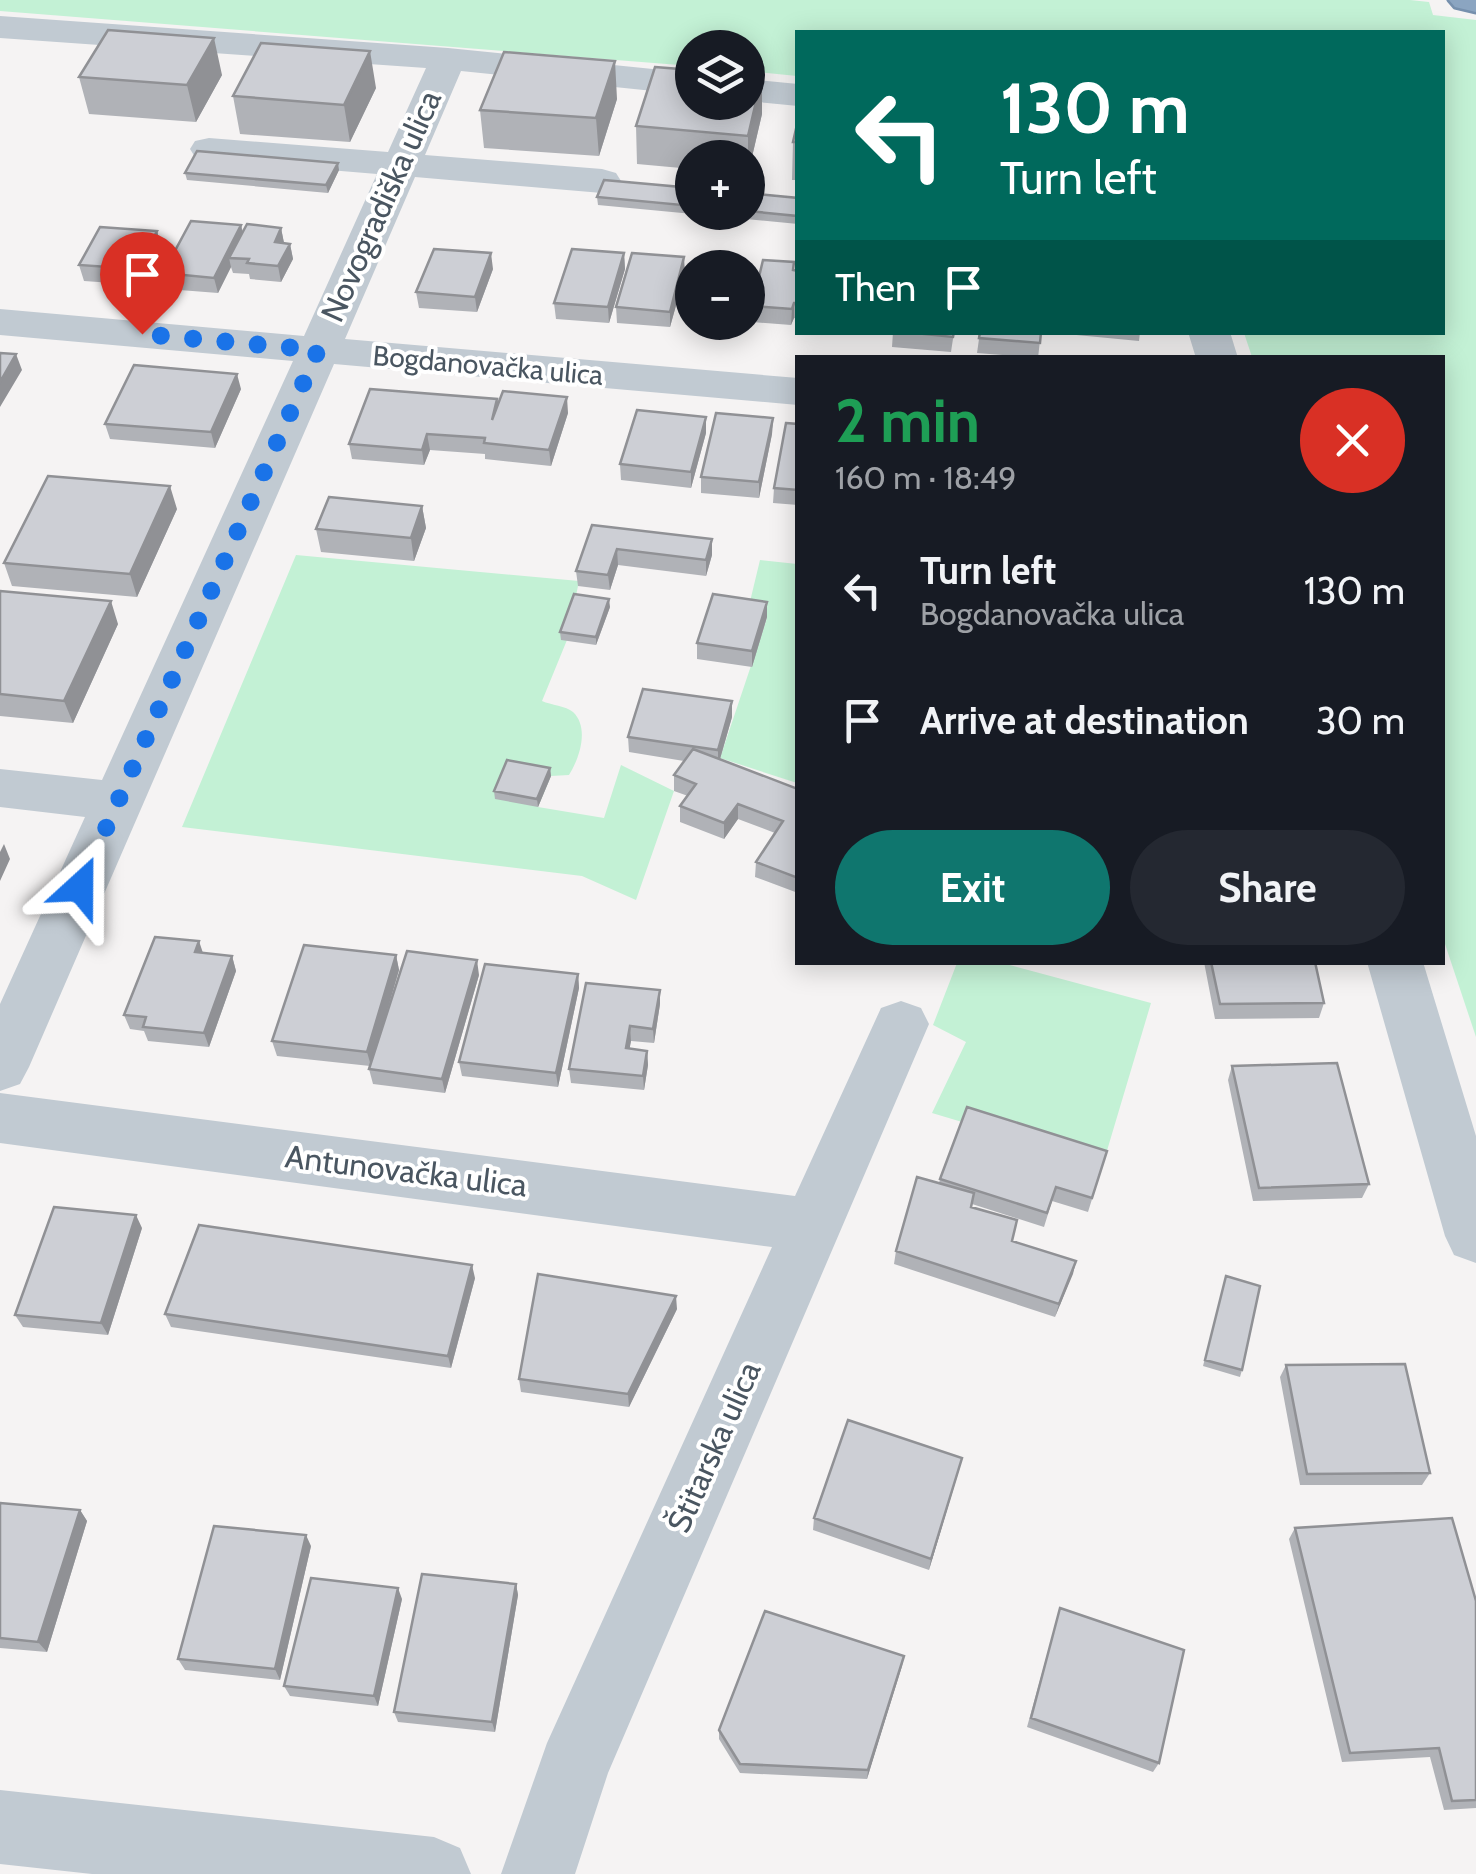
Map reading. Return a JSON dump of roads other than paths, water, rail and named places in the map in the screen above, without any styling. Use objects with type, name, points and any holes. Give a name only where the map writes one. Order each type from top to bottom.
[{"type":"highway","points":[[1467,0],[1476,1]]},
{"type":"street","points":[[0,27],[448,59],[675,82]]},
{"type":"street","name":"Novogradiška ulica","points":[[0,1067],[448,59]]},
{"type":"street","points":[[765,91],[795,94]]},
{"type":"street","points":[[209,149],[602,181]]},
{"type":"street","name":"Bogdanovačka ulica","points":[[0,322],[795,392]]},
{"type":"street","points":[[0,788],[118,801]]},
{"type":"street","points":[[1396,965],[1476,1236]]},
{"type":"street","name":"Štitarska ulica","points":[[538,1874],[573,1770],[901,1024]]},
{"type":"street","name":"Antunovačka ulica","points":[[0,1118],[812,1225]]},
{"type":"street","points":[[0,1827],[434,1874]]}]
